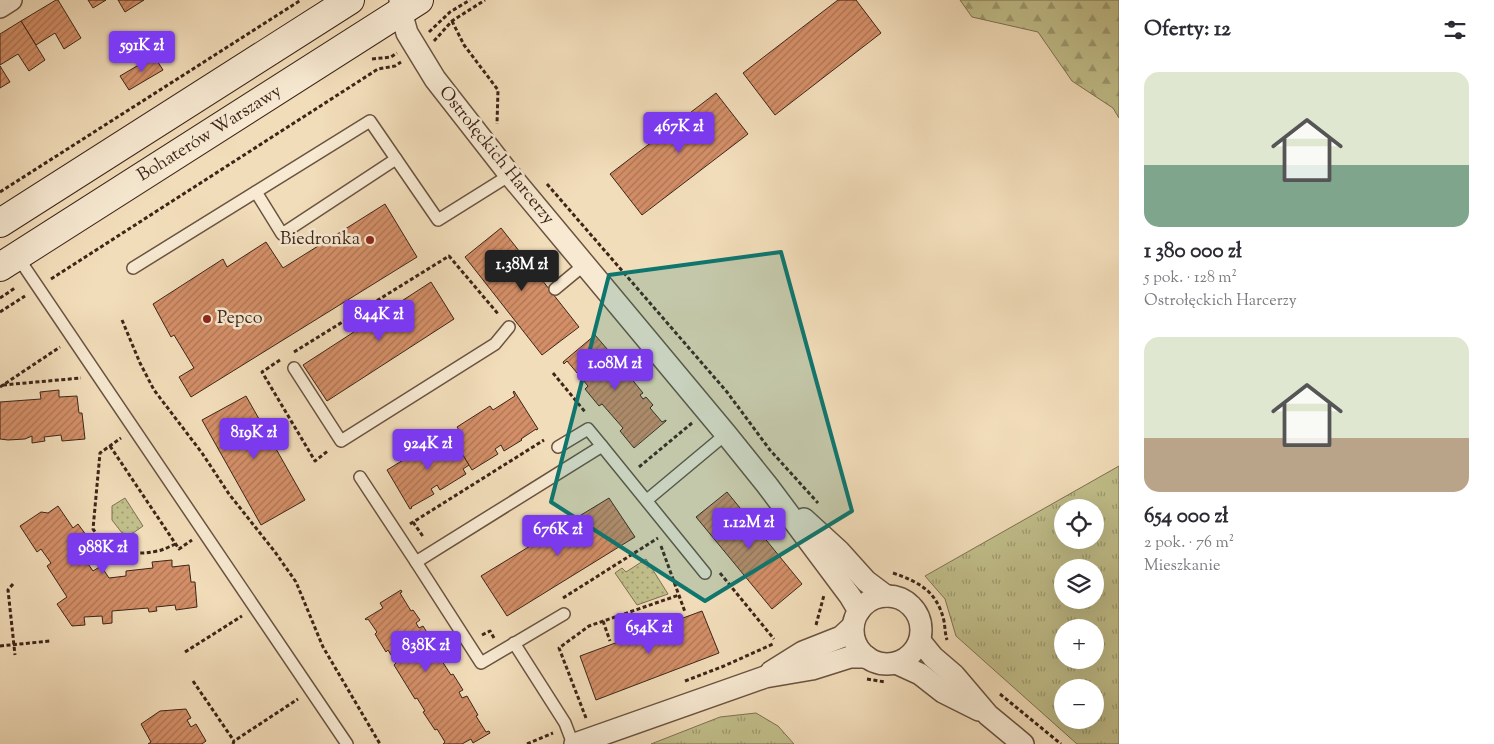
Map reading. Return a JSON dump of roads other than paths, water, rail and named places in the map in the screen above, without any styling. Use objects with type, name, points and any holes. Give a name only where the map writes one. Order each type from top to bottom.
[{"type":"main road","name":"Bohaterów Warszawy","points":[[0,223],[350,0]]},
{"type":"main road","name":"Bohaterów Warszawy","points":[[9,262],[407,4]]},
{"type":"street","points":[[0,7],[11,0]]},
{"type":"street","name":"Ostrołęckich Harcerzy","points":[[407,4],[407,33],[436,79],[510,175],[584,265],[719,440],[839,551],[866,581],[886,596]]},
{"type":"street","name":"Ostrołęckich Harcerzy","points":[[767,485],[850,596],[856,619]]},
{"type":"street","points":[[765,677],[803,652],[841,637],[870,600],[886,596],[904,600],[912,606],[918,615],[920,623],[920,640],[916,648],[911,654],[896,663]]},
{"type":"street","points":[[856,619],[853,636],[861,652],[867,657],[880,663],[896,663],[920,674],[943,692],[988,715]]},
{"type":"street","points":[[920,640],[933,657],[954,675],[988,715],[1023,744]]},
{"type":"street","points":[[572,739],[765,677],[812,670],[850,657],[867,657]]},
{"type":"lane","points":[[133,268],[370,121],[438,220],[510,175]]},
{"type":"lane","points":[[256,192],[282,234],[396,159]]},
{"type":"lane","points":[[9,262],[39,287],[56,316],[347,744]]},
{"type":"lane","points":[[555,289],[584,265]]},
{"type":"lane","points":[[294,368],[341,441],[495,344],[509,327]]},
{"type":"lane","points":[[558,448],[588,429],[705,573]]},
{"type":"lane","points":[[647,500],[719,440]]},
{"type":"lane","points":[[416,562],[602,446]]},
{"type":"lane","points":[[360,477],[481,663],[564,614]]},
{"type":"lane","points":[[514,643],[572,739]]},
{"type":"place","name":"Biedronka","points":[[370,240]]},
{"type":"place","name":"Pepco","points":[[207,319]]}]
